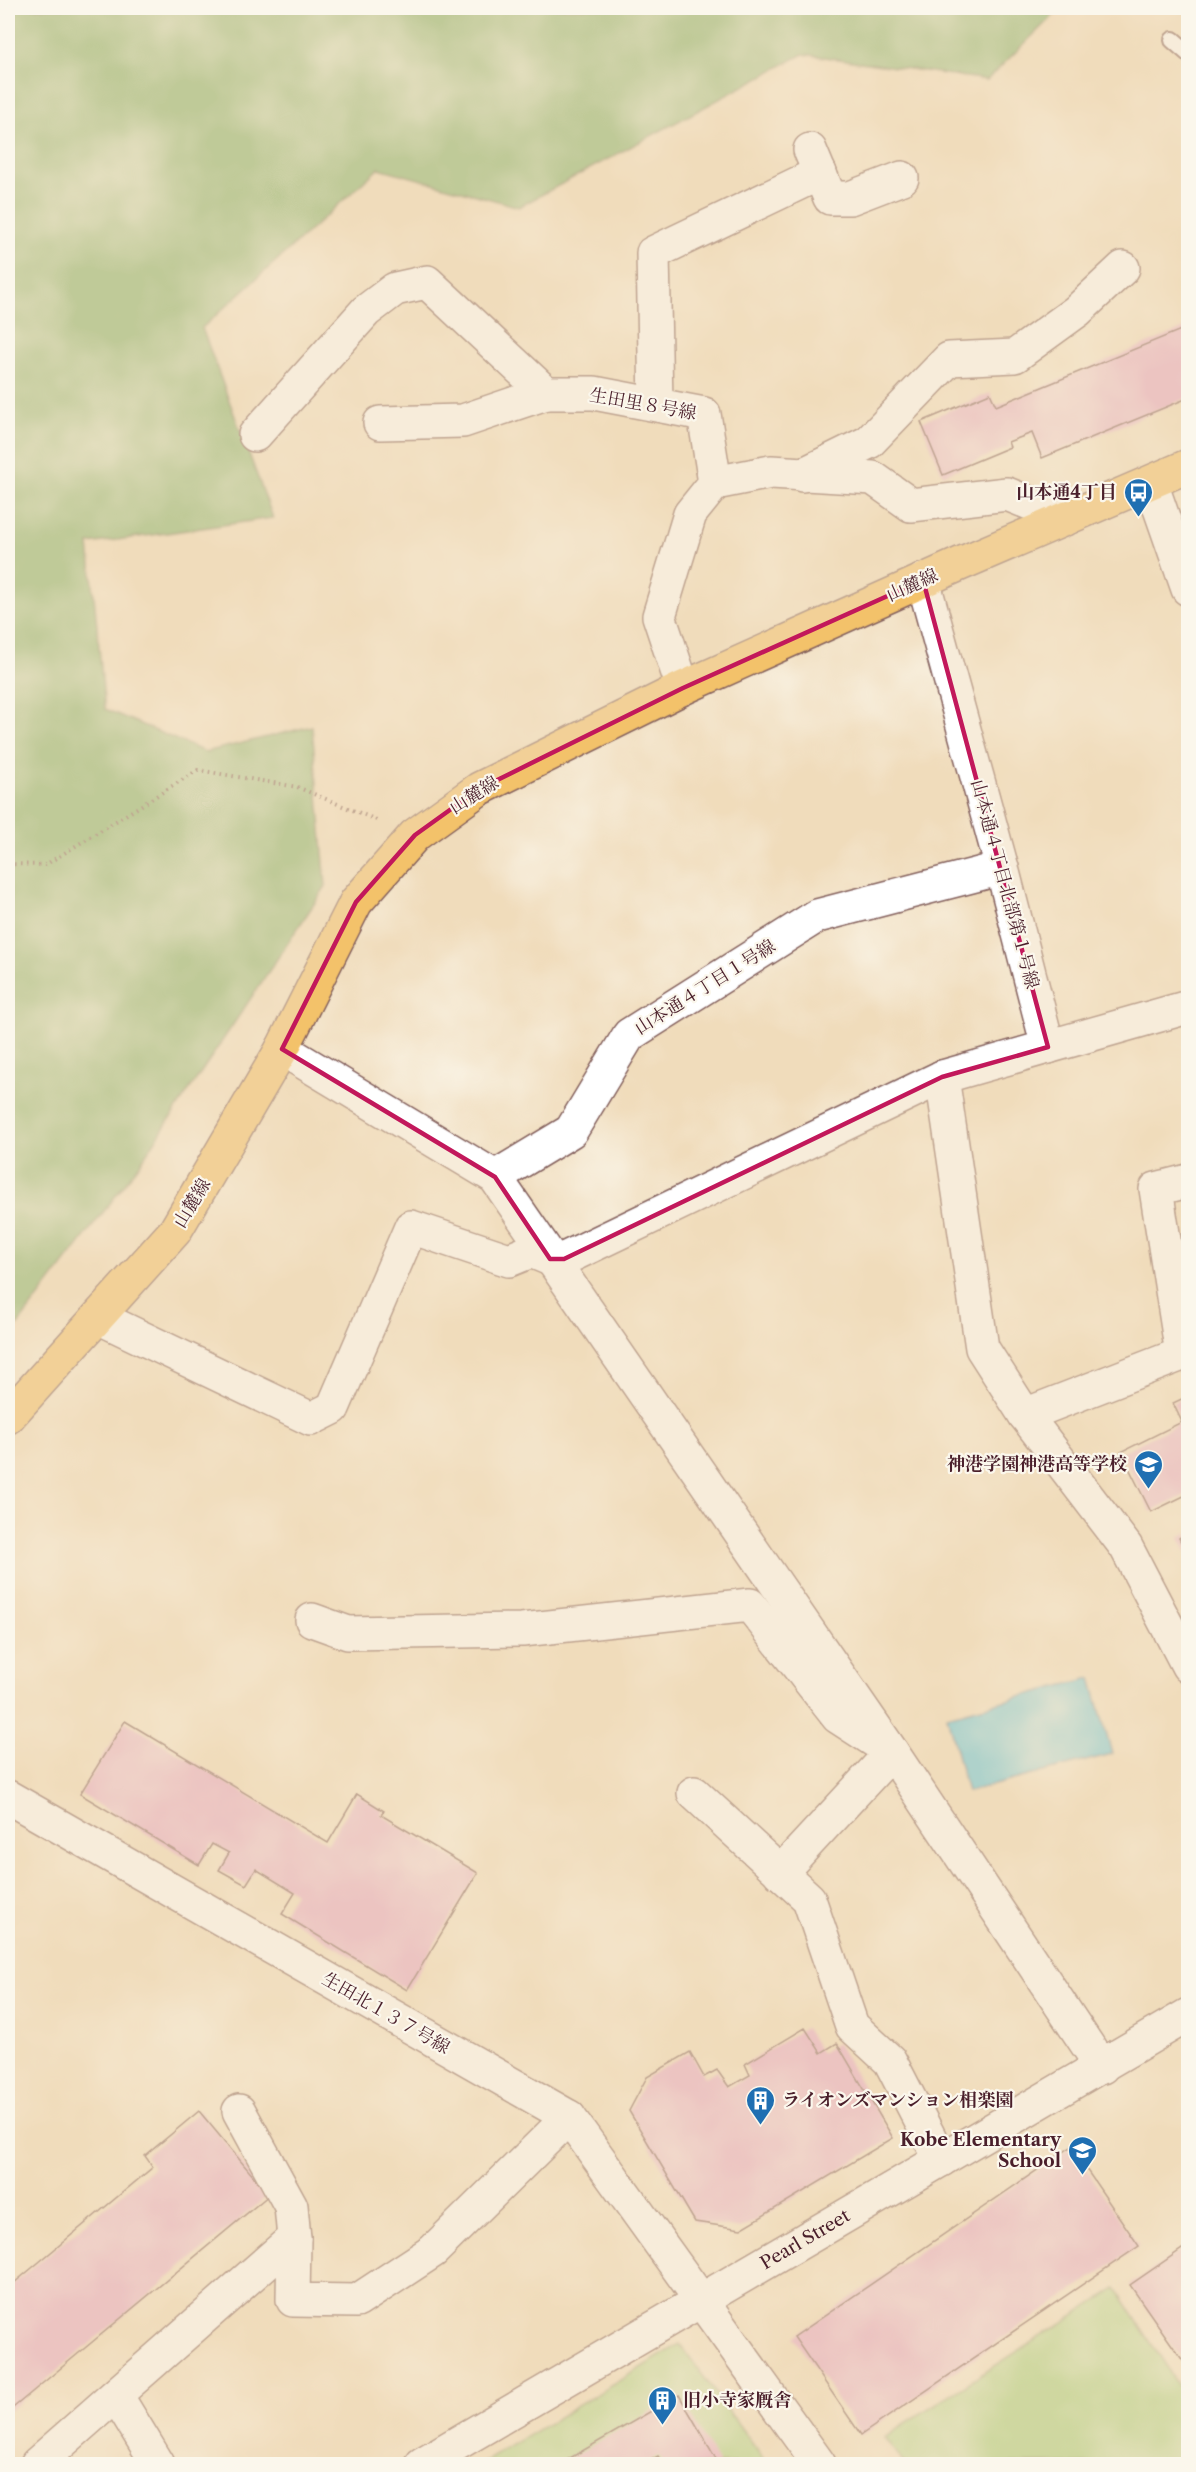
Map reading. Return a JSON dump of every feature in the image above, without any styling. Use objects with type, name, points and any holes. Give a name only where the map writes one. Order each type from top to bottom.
[{"type":"main road","name":"山麓線","points":[[8,1417],[176,1231],[282,1049],[356,902],[415,835],[479,789],[683,688],[923,580],[1188,466]]},
{"type":"street","points":[[656,404],[653,252],[815,161],[830,198],[850,198],[902,178]]},
{"type":"street","points":[[802,475],[869,442],[949,358],[1015,356],[1077,311],[1124,268]]},
{"type":"street","points":[[255,435],[366,311],[395,288],[427,282],[546,393]]},
{"type":"street","name":"生田里８号線","points":[[380,423],[463,422],[546,393],[594,393],[656,404],[704,414],[715,483]]},
{"type":"street","points":[[683,688],[660,616],[690,514],[715,483],[771,472],[873,478],[912,505],[1007,494],[1067,518]]},
{"type":"street","points":[[1150,483],[1188,589]]},
{"type":"street","name":"山本通４丁目北部第１号線","points":[[923,580],[1002,868],[1048,1047]]},
{"type":"street","name":"山本通４丁目１号線","points":[[495,1177],[571,1131],[629,1035],[817,916],[1002,868]]},
{"type":"street","points":[[98,1317],[311,1419],[333,1408],[411,1227],[509,1260],[531,1251],[550,1259],[564,1259],[942,1077],[1188,1007]]},
{"type":"street","points":[[282,1049],[495,1177],[892,1752],[1102,2067]]},
{"type":"street","points":[[942,1077],[982,1348],[1024,1415],[1126,1547],[1188,1666]]},
{"type":"street","points":[[1024,1415],[1182,1354],[1156,1190],[1188,1181]]},
{"type":"street","points":[[312,1620],[348,1633],[522,1630],[750,1605],[838,1717],[892,1752]]},
{"type":"street","points":[[780,1873],[892,1752]]},
{"type":"street","points":[[694,1793],[809,1899],[852,2026],[890,2061],[941,2160]]},
{"type":"street","name":"生田北１３７号線","points":[[8,1797],[569,2117],[819,2464]]},
{"type":"street","name":"Pearl Street","points":[[422,2464],[1188,2016]]},
{"type":"street","points":[[239,2111],[291,2206],[294,2238],[293,2300],[357,2301],[434,2251],[569,2117]]},
{"type":"street","points":[[37,2464],[294,2238]]},
{"type":"street","points":[[116,2395],[158,2464]]},
{"type":"lane","points":[[1173,40],[1188,53]]},
{"type":"path","points":[[8,864],[45,865],[198,770],[297,788],[415,835]]},
{"type":"highlighted area","points":[[923,580],[1048,1047],[942,1077],[564,1259],[550,1259],[495,1177],[282,1049],[356,902],[415,835],[479,789],[683,688]]},
{"type":"green space","points":[[8,8],[1061,8],[987,80],[803,54],[519,207],[379,168],[202,328],[273,518],[89,544],[105,709],[205,752],[312,726],[326,886],[139,1165],[8,1338]]},
{"type":"green space","points":[[1116,2288],[1188,2401],[1188,2464],[904,2464],[884,2437]]},
{"type":"green space","points":[[680,2344],[767,2464],[481,2464]]},
{"type":"water","points":[[1091,1678],[1112,1754],[967,1792],[947,1716]]},
{"type":"building","points":[[1188,327],[1188,398],[1042,458],[1032,433],[1008,442],[1010,447],[943,475],[921,422],[990,393],[996,406]]},
{"type":"building","points":[[1188,1396],[1188,1494],[1151,1512],[1121,1452],[1182,1422],[1173,1403]]},
{"type":"building","points":[[1188,1532],[1188,1555],[1179,1538]]},
{"type":"building","points":[[125,1721],[328,1843],[357,1794],[384,1811],[381,1815],[478,1873],[407,1990],[282,1914],[295,1893],[256,1869],[246,1885],[219,1870],[229,1853],[212,1844],[199,1865],[80,1794]]},
{"type":"building","name":"ライオンズマンション相楽園","points":[[805,2028],[821,2053],[837,2043],[893,2138],[741,2229],[695,2222],[629,2111],[647,2077],[690,2052],[704,2077],[717,2070],[729,2087],[750,2075],[745,2064]]},
{"type":"building","points":[[199,2111],[269,2195],[8,2412],[8,2288],[153,2167],[145,2156]]},
{"type":"building","points":[[1071,2147],[1139,2246],[861,2435],[794,2337]]},
{"type":"building","points":[[1188,2245],[1188,2368],[1130,2285]]},
{"type":"building","name":"旧小寺家厩舎","points":[[679,2395],[719,2464],[663,2464],[658,2456],[644,2464],[564,2464],[563,2462]]},
{"type":"place","name":"山本通4丁目","points":[[1138,518]]},
{"type":"place","name":"神港学園神港高等学校","points":[[1148,1490]]},
{"type":"place","name":"ライオンズマンション相楽園","points":[[761,2126]]},
{"type":"place","name":"Kobe Elementary School","points":[[1082,2176]]},
{"type":"place","name":"旧小寺家厩舎","points":[[662,2426]]}]
